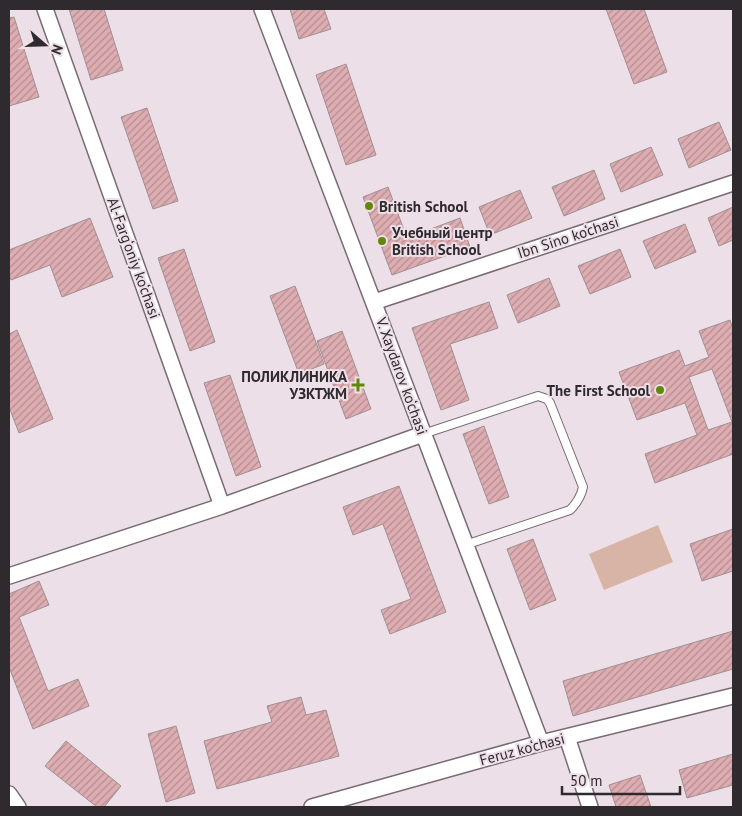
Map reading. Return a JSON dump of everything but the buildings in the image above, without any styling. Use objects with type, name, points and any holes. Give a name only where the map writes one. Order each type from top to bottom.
[{"type":"street","name":"Al-Farg‘oniy ko‘chasi","points":[[45,9],[222,506]]},
{"type":"street","name":"V. Xaydarov ko‘chasi","points":[[262,9],[541,744]]},
{"type":"street","name":"Ibn Sino ko‘chasi","points":[[374,302],[733,182]]},
{"type":"street","points":[[9,576],[222,506],[423,434]]},
{"type":"street","name":"Feruz ko‘chasi","points":[[312,807],[567,737],[733,696]]},
{"type":"street","points":[[567,737],[590,807]]},
{"type":"street","points":[[9,794],[18,807]]},
{"type":"lane","points":[[423,434],[538,396],[543,397],[550,403],[583,487],[582,495],[570,510],[465,545]]},
{"type":"shaded area","points":[[658,525],[673,562],[604,590],[589,554]]},
{"type":"place","name":"British School","points":[[369,206]]},
{"type":"place","name":"Учебный центр British School","points":[[382,241]]},
{"type":"place","name":"ПОЛИКЛИНИКА УЗКТЖМ","points":[[358,385]]},
{"type":"place","name":"The First School","points":[[660,390]]}]
